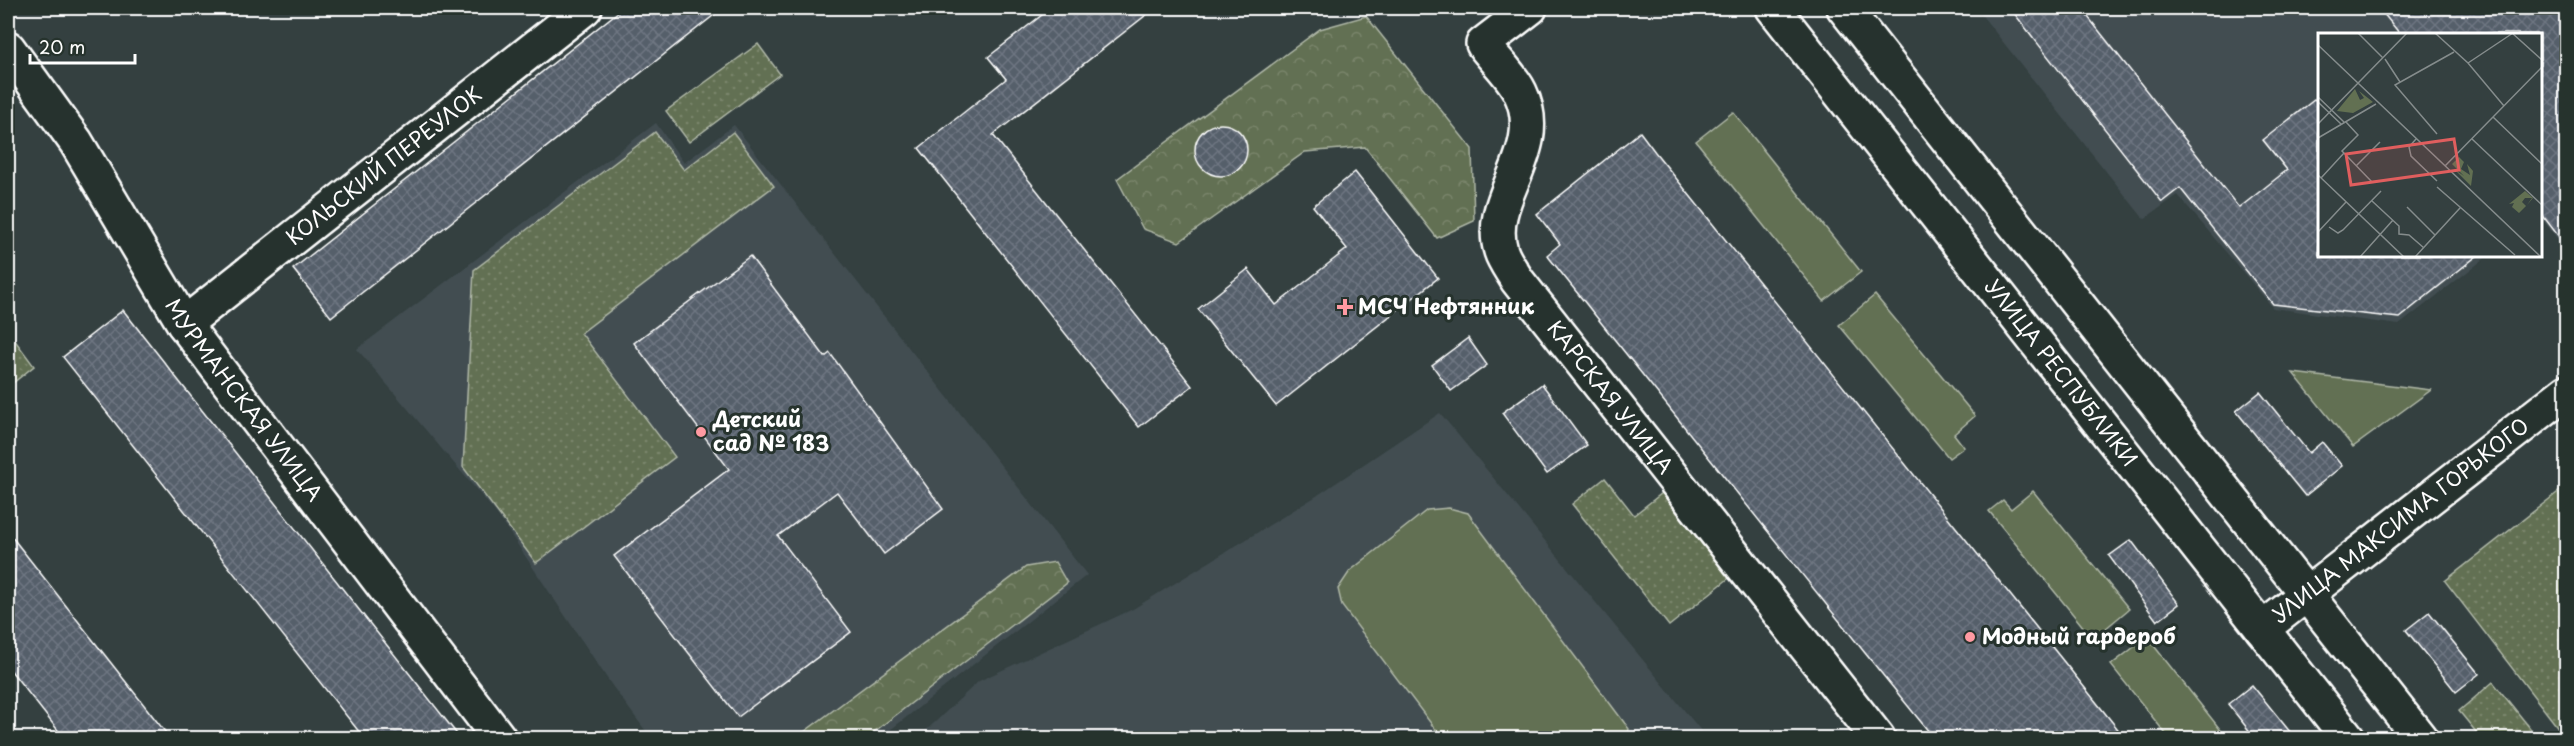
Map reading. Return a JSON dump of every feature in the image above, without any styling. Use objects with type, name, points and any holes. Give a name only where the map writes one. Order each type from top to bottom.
[{"type":"street","name":"КОЛЬСКИЙ ПЕРЕУЛОК","points":[[184,324],[585,8]]},
{"type":"street","name":"КАРСКАЯ УЛИЦА","points":[[1530,8],[1483,44],[1520,91],[1528,123],[1524,153],[1498,222],[1501,251],[1517,280],[1878,738]]},
{"type":"street","name":"УЛИЦА РЕСПУБЛИКИ","points":[[1773,8],[2348,738]]},
{"type":"street","points":[[1844,8],[2420,738]]},
{"type":"street","name":"МУРМАНСКАЯ УЛИЦА","points":[[8,48],[76,142],[184,324],[499,738]]},
{"type":"street","name":"УЛИЦА МАКСИМА ГОРЬКОГО","points":[[2262,629],[2305,593],[2566,392]]},
{"type":"shaded area","points":[[1976,8],[2566,8],[2566,250],[2541,217],[2541,33],[2318,33],[2318,256],[2488,256],[2399,325],[2273,308],[2178,195],[2144,219]]},
{"type":"shaded area","name":"Детский сад № 183","points":[[656,123],[684,163],[734,125],[1087,575],[880,738],[651,738],[613,687],[497,514],[357,349]]},
{"type":"shaded area","points":[[1440,413],[1707,738],[918,738],[979,681],[1133,609],[1315,497]]},
{"type":"green space","points":[[1366,16],[1472,149],[1474,221],[1437,238],[1365,147],[1305,152],[1179,242],[1143,229],[1117,179],[1320,29]]},
{"type":"green space","points":[[758,44],[780,74],[689,142],[666,111]]},
{"type":"green space","points":[[1733,112],[1861,272],[1824,301],[1696,141]]},
{"type":"green space","points":[[655,132],[684,170],[733,132],[774,186],[581,333],[675,457],[536,563],[463,467],[474,270]]},
{"type":"green space","points":[[1875,295],[1975,416],[1954,434],[1964,447],[1949,458],[1839,325]]},
{"type":"green space","points":[[8,331],[34,366],[8,387]]},
{"type":"green space","points":[[2293,373],[2431,390],[2353,447]]},
{"type":"green space","points":[[1605,478],[1634,515],[1671,486],[1738,571],[1669,626],[1572,504]]},
{"type":"green space","points":[[2566,486],[2566,738],[2445,581]]},
{"type":"green space","points":[[2033,491],[2129,609],[2093,639],[1989,511],[2003,500],[2011,509]]},
{"type":"green space","points":[[1449,508],[1468,513],[1629,729],[1627,738],[1442,738],[1342,606],[1338,589],[1350,571],[1427,510]]},
{"type":"green space","points":[[1055,562],[1067,583],[866,738],[796,738],[1026,567]]},
{"type":"green space","points":[[2147,637],[2227,738],[2169,738],[2111,665]]},
{"type":"green space","points":[[2493,682],[2538,738],[2481,738],[2459,711]]},
{"type":"building","points":[[623,8],[723,8],[331,317],[293,269]]},
{"type":"building","points":[[1051,8],[1155,8],[993,135],[1192,386],[1139,427],[919,148],[1006,79],[988,57]]},
{"type":"building","points":[[2010,8],[2081,8],[2239,208],[2287,170],[2263,140],[2318,97],[2318,256],[2477,256],[2399,318],[2273,304],[2180,188],[2162,202]]},
{"type":"building","points":[[2379,8],[2566,8],[2566,246],[2541,213],[2541,33],[2399,33]]},
{"type":"building","points":[[1216,124],[1226,124],[1235,128],[1243,136],[1247,150],[1243,164],[1235,172],[1226,176],[1216,176],[1207,172],[1199,164],[1195,155],[1195,145],[1199,136],[1207,128]]},
{"type":"building","points":[[1640,132],[2125,738],[1934,738],[1865,653],[1547,255],[1560,244],[1537,214]]},
{"type":"building","points":[[1355,172],[1438,278],[1276,406],[1198,309],[1248,269],[1276,305],[1347,249],[1313,206]]},
{"type":"building","points":[[750,256],[825,357],[830,353],[943,509],[884,554],[837,492],[778,536],[851,632],[738,717],[614,556],[729,469],[634,343]]},
{"type":"building","points":[[123,310],[460,738],[364,738],[63,357]]},
{"type":"building","points":[[1468,338],[1487,365],[1451,391],[1432,365]]},
{"type":"building","points":[[1542,384],[1587,445],[1547,474],[1502,413]]},
{"type":"building","points":[[2260,392],[2309,453],[2322,442],[2342,466],[2305,496],[2236,411]]},
{"type":"building","points":[[8,532],[170,738],[64,738],[8,667]]},
{"type":"building","points":[[2131,540],[2179,604],[2157,621],[2109,556]]},
{"type":"building","points":[[2429,612],[2479,674],[2456,692],[2406,630]]},
{"type":"building","points":[[2252,685],[2295,738],[2255,738],[2228,704]]},
{"type":"place","name":"МСЧ Нефтянник","points":[[1345,307]]},
{"type":"place","name":"Детский сад № 183","points":[[701,432]]},
{"type":"place","name":"Модный гардероб","points":[[1970,637]]}]
